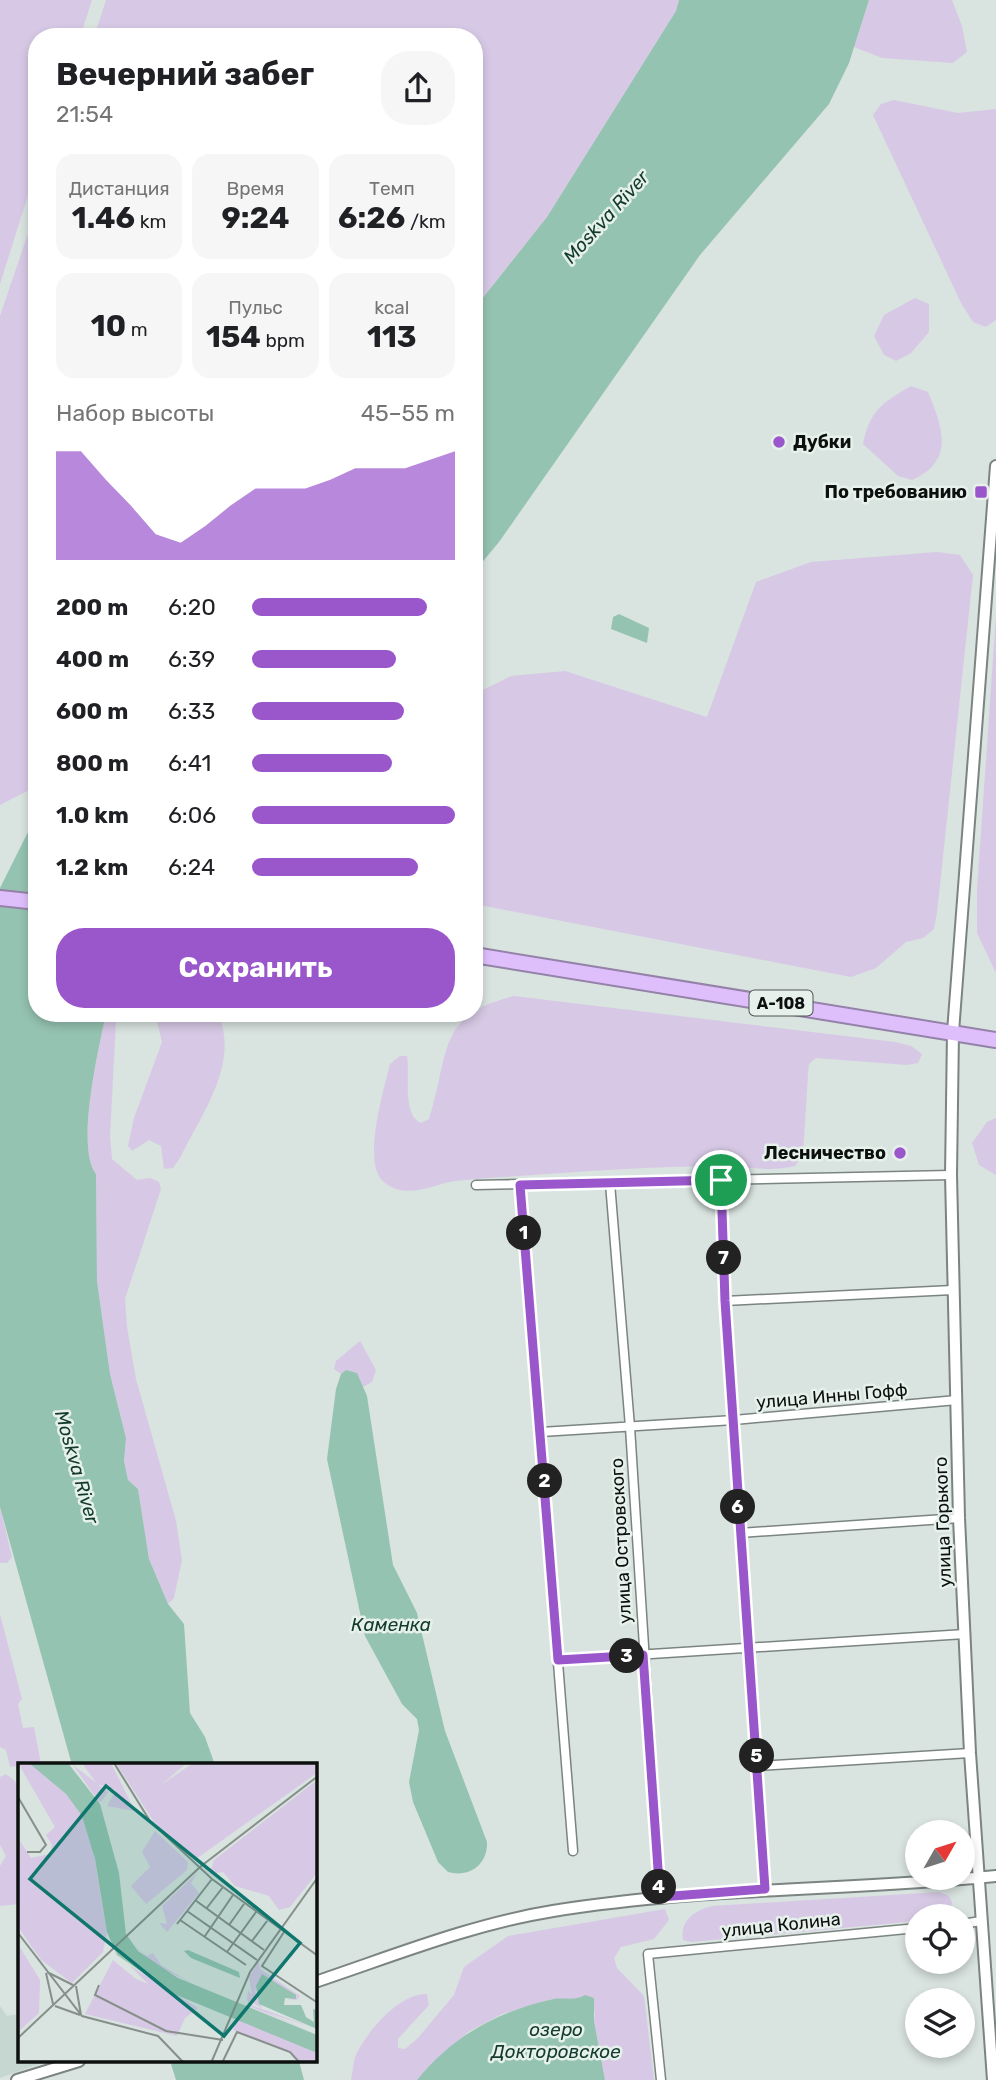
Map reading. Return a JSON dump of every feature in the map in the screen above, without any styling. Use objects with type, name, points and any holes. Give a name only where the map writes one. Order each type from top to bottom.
[{"type":"highway","points":[[0,898],[28,901]]},
{"type":"highway","name":"А-108","points":[[483,956],[996,1040]]},
{"type":"main road","name":"улица Горького","points":[[993,2080],[977,1878],[959,1518],[951,1175],[953,1032],[996,466]]},
{"type":"main road","points":[[317,1981],[431,1943],[550,1911],[660,1897],[996,1876]]},
{"type":"main road","points":[[17,2080],[76,2062]]},
{"type":"street","points":[[476,1185],[951,1175]]},
{"type":"street","points":[[721,1180],[725,1301],[765,1889]]},
{"type":"street","name":"улица Островского","points":[[610,1183],[630,1427],[660,1897]]},
{"type":"street","points":[[520,1185],[573,1851]]},
{"type":"street","points":[[725,1301],[954,1290]]},
{"type":"street","name":"улица Инны Гофф","points":[[541,1432],[734,1420],[957,1400]]},
{"type":"street","points":[[740,1533],[959,1518]]},
{"type":"street","points":[[558,1660],[965,1634]]},
{"type":"street","points":[[758,1766],[970,1753]]},
{"type":"street","points":[[975,1922],[981,1921]]},
{"type":"street","name":"улица Колина","points":[[661,2080],[648,1954],[905,1929]]},
{"type":"shaded area","points":[[0,0],[92,0],[83,28],[28,28],[28,195],[0,284]]},
{"type":"shaded area","points":[[106,0],[679,0],[676,11],[547,217],[483,298],[483,28],[97,28]]},
{"type":"shaded area","points":[[869,0],[952,0],[962,26],[967,52],[953,63],[882,58],[854,47]]},
{"type":"shaded area","points":[[894,100],[958,113],[996,109],[996,320],[986,327],[973,322],[961,303],[873,115],[881,104]]},
{"type":"shaded area","points":[[28,234],[28,791],[0,805],[0,316]]},
{"type":"shaded area","points":[[915,298],[929,304],[929,332],[911,353],[896,361],[884,355],[874,336],[884,315]]},
{"type":"shaded area","points":[[911,386],[928,392],[938,418],[942,442],[935,463],[912,480],[898,476],[863,444],[874,415],[892,397]]},
{"type":"shaded area","points":[[937,552],[960,555],[973,575],[934,929],[923,938],[906,942],[876,968],[851,977],[483,906],[483,690],[511,676],[565,671],[707,717],[756,582],[811,562]]},
{"type":"shaded area","points":[[996,615],[996,973],[977,933],[977,890]]},
{"type":"shaded area","points":[[514,996],[895,1042],[911,1046],[922,1054],[918,1063],[907,1065],[816,1058],[809,1064],[803,1154],[795,1166],[769,1169],[699,1166],[587,1171],[461,1180],[411,1191],[393,1188],[377,1173],[374,1160],[379,1108],[390,1064],[400,1056],[407,1056],[411,1112],[421,1123],[429,1119],[450,1040],[462,1022],[483,1022],[483,1007]]},
{"type":"shaded area","points":[[104,1022],[116,1022],[110,1136],[112,1159],[137,1180],[150,1178],[159,1182],[161,1189],[125,1299],[136,1379],[176,1521],[182,1560],[174,1598],[168,1604],[149,1559],[138,1489],[128,1480],[124,1461],[126,1438],[110,1374],[97,1281],[96,1174],[90,1161],[88,1142],[94,1072]]},
{"type":"shaded area","points":[[157,1022],[221,1022],[224,1032],[224,1051],[216,1088],[180,1158],[173,1168],[164,1169],[161,1146],[149,1140],[132,1151],[128,1146],[134,1118],[162,1042]]},
{"type":"shaded area","points":[[996,1118],[996,1175],[979,1165],[972,1143],[987,1122]]},
{"type":"shaded area","points":[[360,1341],[376,1370],[372,1382],[363,1387],[357,1373],[346,1370],[341,1374],[334,1369],[336,1361]]},
{"type":"shaded area","points":[[0,1507],[12,1557],[7,1563],[0,1563]]},
{"type":"shaded area","points":[[0,1614],[22,1699],[18,1704],[23,1728],[34,1727],[41,1763],[18,1763],[18,1766],[10,1767],[6,1750],[0,1747]]},
{"type":"shaded area","points":[[6,1774],[15,1781],[18,1788],[18,1904],[0,1906],[0,1866],[6,1856],[0,1845],[0,1777]]},
{"type":"shaded area","points":[[939,1892],[949,1896],[952,1902],[905,1904],[905,1922],[691,1942],[683,1940],[684,1927],[690,1917],[712,1906]]},
{"type":"shaded area","points":[[665,1909],[669,1920],[654,1939],[621,1947],[614,1958],[617,1968],[644,1996],[654,2080],[605,2080],[594,2021],[595,2012],[575,2001],[552,1999],[502,2014],[468,2032],[417,2080],[351,2080],[357,2053],[386,2014],[406,1999],[427,1994],[429,2005],[398,2039],[398,2048],[405,2049],[417,2039],[454,1995],[464,1967],[508,1936]]},
{"type":"shaded area","points":[[0,2006],[7,2016],[18,2014],[18,2062],[44,2062],[0,2078]]},
{"type":"water","name":"Moskva River","points":[[679,0],[869,0],[849,63],[829,104],[700,255],[483,561],[483,298],[547,217],[676,11]]},
{"type":"water","points":[[619,614],[649,628],[647,643],[611,629],[613,617]]},
{"type":"water","name":"Moskva River","points":[[28,832],[28,1022],[104,1022],[90,1097],[88,1142],[90,1161],[96,1174],[97,1281],[110,1374],[126,1438],[124,1461],[128,1480],[138,1489],[149,1559],[168,1604],[184,1624],[190,1713],[205,1737],[214,1763],[71,1763],[0,1507],[0,888]]},
{"type":"water","name":"Каменка","points":[[346,1370],[357,1373],[367,1396],[393,1565],[417,1613],[445,1731],[487,1842],[487,1850],[481,1863],[464,1873],[448,1872],[438,1862],[413,1802],[409,1782],[419,1730],[417,1719],[402,1704],[365,1636],[327,1459],[336,1389],[341,1374]]},
{"type":"water","name":"озеро Докторовское","points":[[585,1995],[594,1998],[594,2021],[605,2080],[417,2080],[445,2051],[493,2019],[529,2005]]},
{"type":"water","points":[[170,2062],[299,2062],[304,2080],[176,2080]]},
{"type":"place","name":"Дубки","points":[[779,442]]},
{"type":"place","name":"По требованию","points":[[981,492]]},
{"type":"place","name":"Лесничество","points":[[900,1153]]},
{"type":"route","points":[[721,1180],[725,1301],[765,1889],[660,1897],[643,1655],[558,1660],[520,1185],[721,1180]]}]
